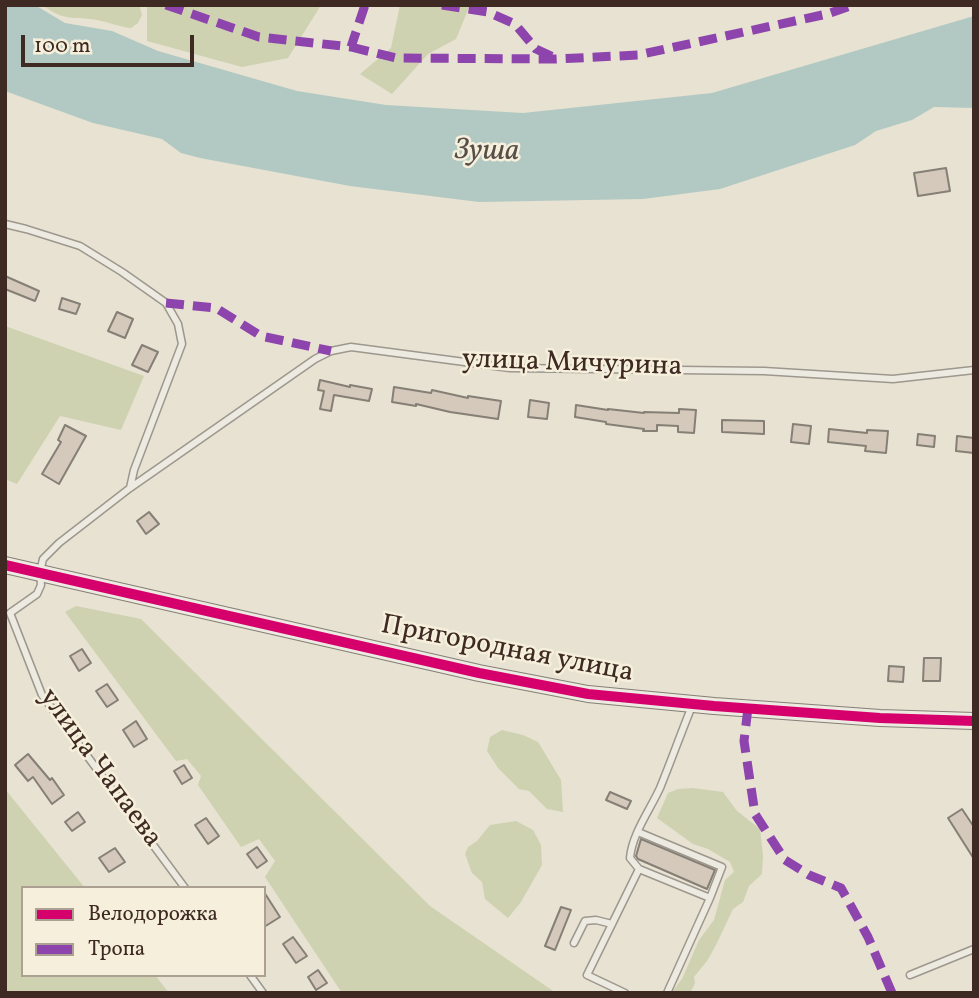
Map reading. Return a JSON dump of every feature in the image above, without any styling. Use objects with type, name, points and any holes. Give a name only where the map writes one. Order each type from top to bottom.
[{"type":"street","points":[[5,565],[40,572]]},
{"type":"street","name":"Пригородная улица","points":[[40,572],[479,674],[588,694],[880,718],[974,721]]},
{"type":"lane","points":[[5,224],[80,246],[166,303],[178,324],[182,344],[134,470],[130,488]]},
{"type":"lane","name":"улица Мичурина","points":[[40,572],[43,559],[59,542],[130,488],[315,359],[331,351],[351,347],[510,368],[764,371],[893,379],[974,370]]},
{"type":"lane","name":"улица Чапаева","points":[[40,572],[41,586],[37,594],[8,615],[42,695],[184,886]]},
{"type":"lane","points":[[692,704],[660,788],[638,832],[630,858],[639,869],[710,898]]},
{"type":"lane","points":[[638,832],[722,867],[667,993]]},
{"type":"lane","points":[[625,993],[587,975],[639,869]]},
{"type":"lane","points":[[574,943],[585,921],[596,920],[612,924]]},
{"type":"lane","points":[[910,975],[974,949]]},
{"type":"lane","points":[[251,977],[263,993]]},
{"type":"green space","points":[[43,5],[135,5],[140,7],[142,15],[138,23],[131,28],[63,16]]},
{"type":"green space","points":[[147,5],[321,5],[288,58],[242,67],[147,41]]},
{"type":"green space","points":[[400,5],[470,5],[456,39],[428,54],[392,94],[360,74],[391,48]]},
{"type":"green space","points":[[5,326],[144,376],[121,430],[60,416],[17,484],[5,479]]},
{"type":"green space","points":[[76,606],[141,619],[430,906],[556,993],[342,993],[265,877],[275,861],[259,839],[241,847],[198,785],[201,776],[187,759],[176,761],[65,612]]},
{"type":"green space","points":[[502,730],[538,742],[561,780],[563,812],[547,809],[529,791],[519,789],[498,768],[487,751],[490,737]]},
{"type":"green space","points":[[693,788],[723,792],[737,811],[760,829],[762,874],[749,886],[743,902],[733,909],[707,961],[694,977],[695,983],[690,993],[671,993],[682,979],[699,940],[714,920],[725,880],[734,872],[730,862],[693,844],[657,818],[668,793]]},
{"type":"green space","points":[[5,789],[83,886],[21,886],[21,977],[157,977],[169,993],[5,993]]},
{"type":"green space","points":[[516,821],[533,830],[541,845],[542,865],[521,902],[508,918],[485,899],[482,882],[472,873],[465,854],[468,847],[477,841],[490,825]]},
{"type":"water","name":"Зуша","points":[[5,5],[35,5],[65,23],[112,31],[158,51],[297,91],[386,105],[523,113],[712,93],[974,16],[974,108],[934,107],[912,120],[876,131],[855,145],[720,189],[643,199],[479,202],[350,186],[200,158],[181,153],[162,139],[93,123],[5,91]]},
{"type":"building","points":[[946,168],[950,191],[918,196],[914,173]]},
{"type":"building","points":[[5,276],[39,291],[35,301],[5,289]]},
{"type":"building","points":[[62,298],[80,304],[76,314],[59,309]]},
{"type":"building","points":[[117,312],[133,319],[125,338],[108,331]]},
{"type":"building","points":[[142,345],[158,352],[148,372],[132,365]]},
{"type":"building","points":[[320,380],[372,389],[369,401],[334,395],[331,411],[320,409],[324,391],[318,390]]},
{"type":"building","points":[[394,387],[501,401],[498,419],[392,402]]},
{"type":"building","points":[[530,400],[549,403],[547,419],[528,417]]},
{"type":"building","points":[[576,405],[644,413],[696,410],[694,433],[678,432],[678,426],[657,425],[657,431],[643,431],[644,429],[575,417]]},
{"type":"building","points":[[722,420],[764,421],[764,434],[722,432]]},
{"type":"building","points":[[793,424],[811,426],[809,444],[791,442]]},
{"type":"building","points":[[65,425],[86,436],[59,484],[42,474],[61,442],[58,440]]},
{"type":"building","points":[[829,429],[867,433],[867,430],[888,431],[886,453],[865,451],[866,446],[828,442]]},
{"type":"building","points":[[918,434],[935,436],[934,447],[917,445]]},
{"type":"building","points":[[957,436],[974,438],[974,453],[956,451]]},
{"type":"building","points":[[149,512],[159,524],[146,534],[137,521]]},
{"type":"building","points":[[82,649],[91,663],[79,671],[70,656]]},
{"type":"building","points":[[924,658],[941,658],[940,681],[923,681]]},
{"type":"building","points":[[889,666],[904,667],[903,682],[888,681]]},
{"type":"building","points":[[107,684],[118,700],[107,707],[96,691]]},
{"type":"building","points":[[136,721],[147,739],[134,747],[123,730]]},
{"type":"building","points":[[28,754],[50,780],[52,778],[64,795],[52,804],[33,777],[28,781],[15,765]]},
{"type":"building","points":[[184,765],[192,778],[182,784],[174,771]]},
{"type":"building","points":[[610,792],[631,801],[627,809],[606,800]]},
{"type":"building","points":[[962,809],[974,827],[974,859],[948,818]]},
{"type":"building","points":[[78,812],[85,822],[72,831],[65,822]]},
{"type":"building","points":[[206,818],[219,836],[208,844],[195,825]]},
{"type":"building","points":[[641,839],[715,870],[707,889],[638,859],[636,856]]},
{"type":"building","points":[[257,847],[267,861],[257,868],[247,854]]},
{"type":"building","points":[[115,848],[125,862],[109,872],[99,858]]},
{"type":"building","points":[[266,895],[280,917],[266,926]]},
{"type":"building","points":[[561,907],[571,910],[555,950],[545,946]]},
{"type":"building","points":[[293,937],[307,956],[296,963],[283,944]]},
{"type":"building","points":[[318,970],[327,983],[316,990],[308,977]]},
{"type":"marked path","points":[[166,5],[259,37],[351,47],[365,5]]},
{"type":"marked path","points":[[442,5],[488,12],[515,24],[536,49],[553,57]]},
{"type":"marked path","points":[[351,47],[396,58],[556,59],[638,55],[827,14],[853,5]]},
{"type":"marked path","points":[[166,303],[216,308],[261,336],[331,351]]},
{"type":"marked path","points":[[748,708],[744,741],[755,814],[785,860],[809,875],[841,888],[868,937],[892,993]]},
{"type":"cycle path","points":[[5,565],[479,673],[588,694],[880,718],[974,721]]}]
